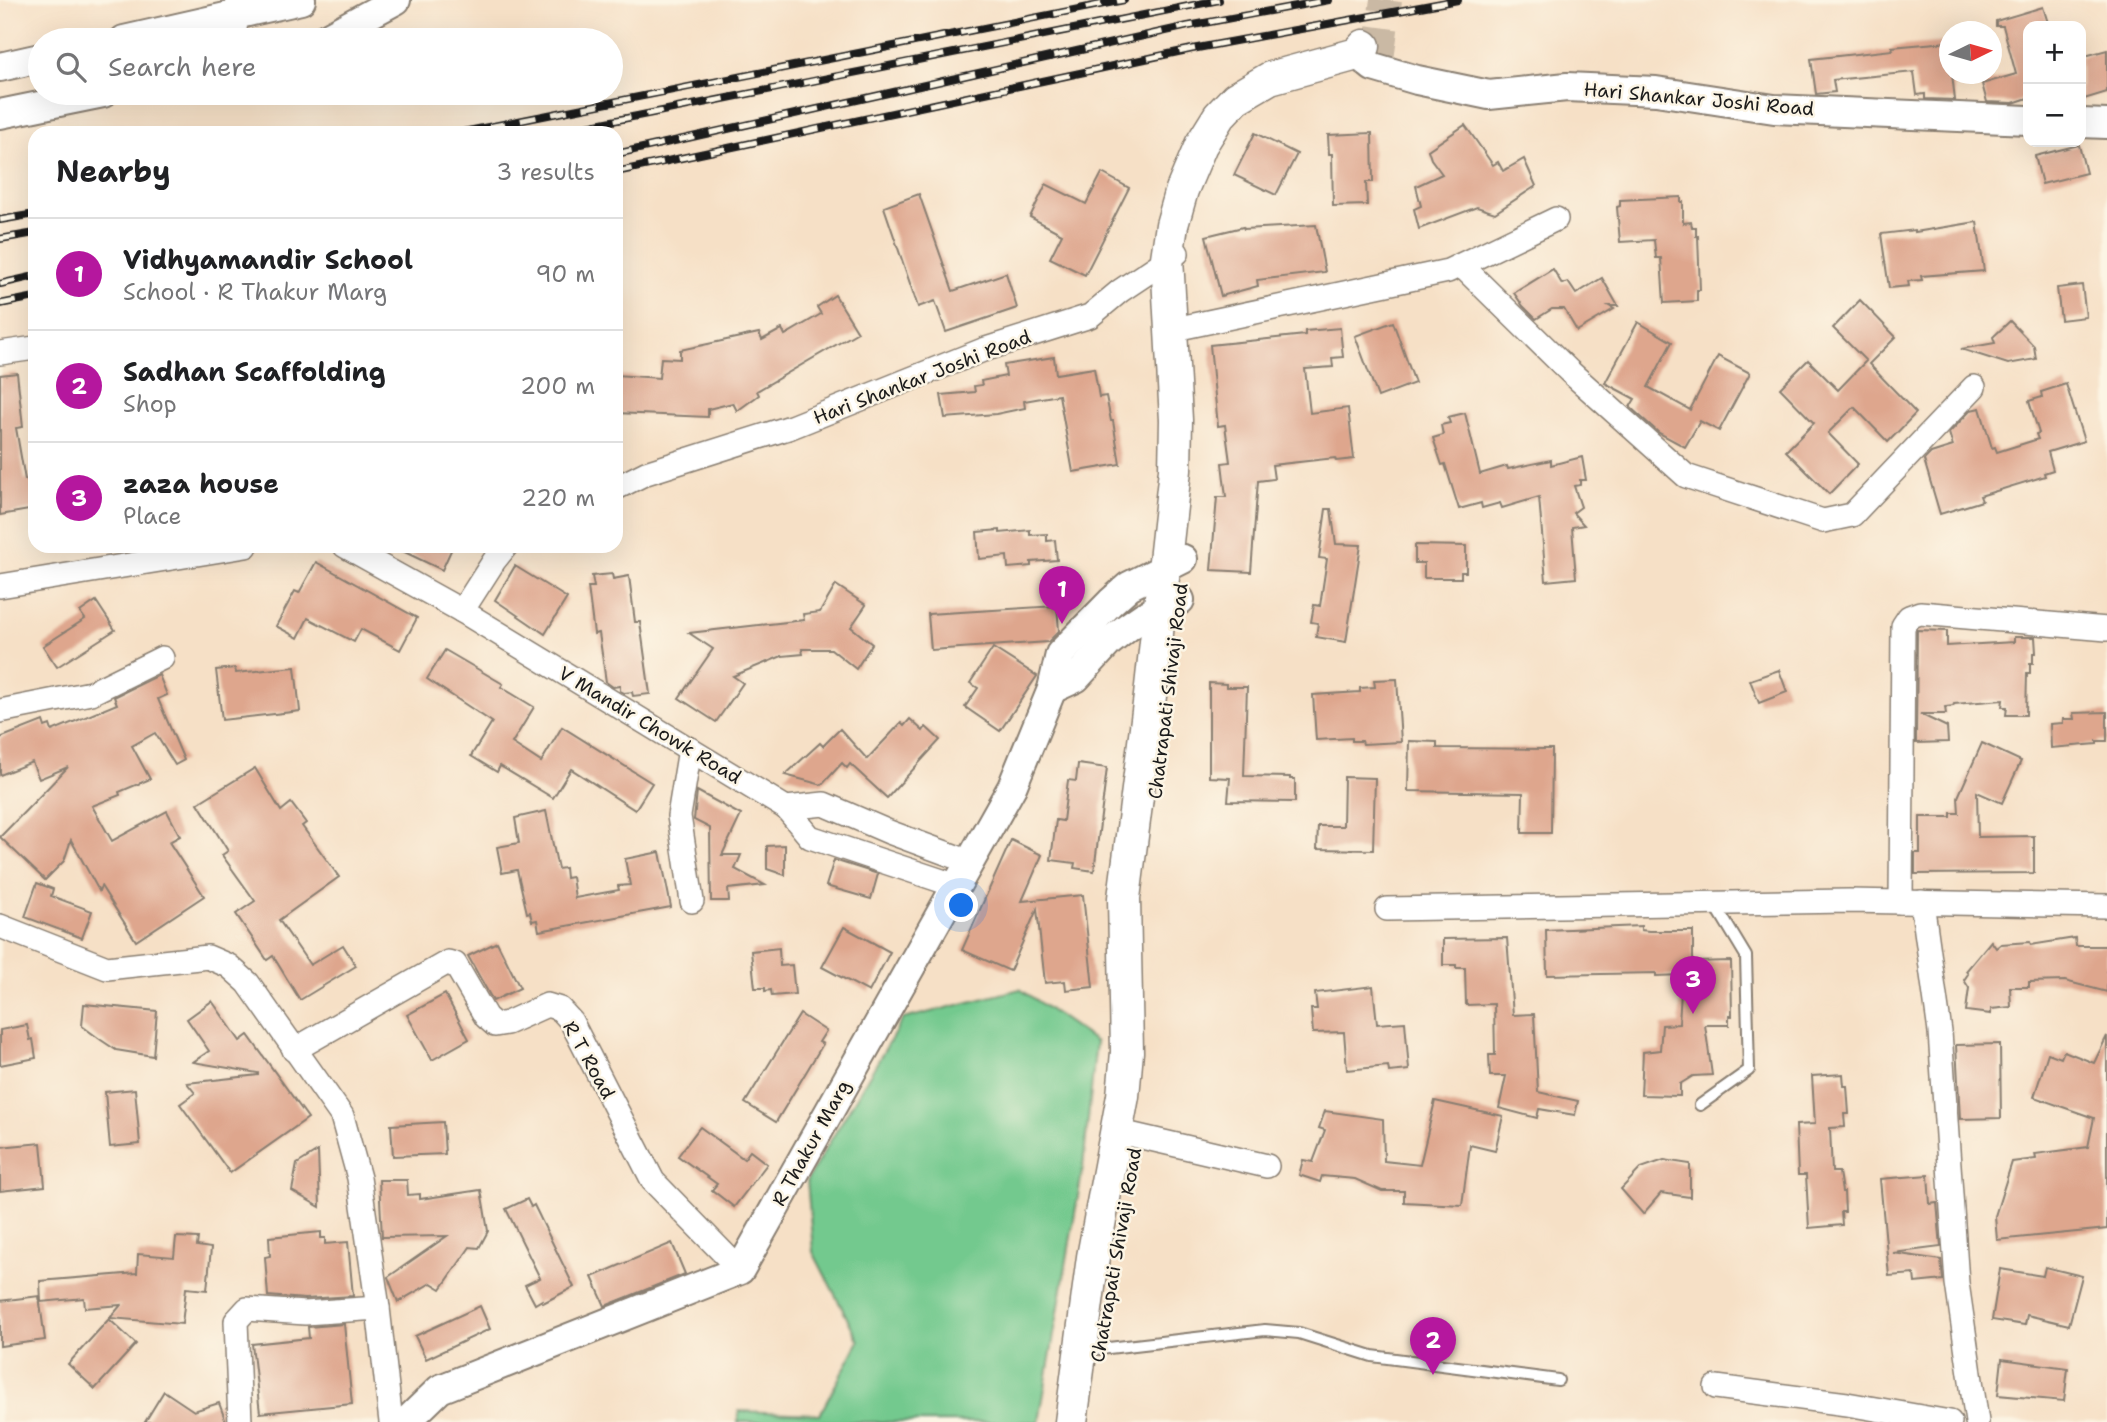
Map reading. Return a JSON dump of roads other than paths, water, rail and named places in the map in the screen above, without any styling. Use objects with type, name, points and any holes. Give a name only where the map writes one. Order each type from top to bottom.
[{"type":"main road","points":[[1079,1413],[1093,1257],[1126,1133],[1123,1096],[1127,1052],[1124,898],[1174,563],[1176,329],[1172,225],[1182,190],[1201,145],[1219,116],[1236,98],[1270,78],[1368,56]]},
{"type":"main road","name":"Chatrapati Shivaji Road","points":[[1079,1413],[1100,1349],[1126,1133]]},
{"type":"street","points":[[188,28],[236,19],[301,0]]},
{"type":"street","points":[[344,28],[396,0]]},
{"type":"street","name":"Hari Shankar Joshi Road","points":[[1368,56],[1417,79],[1489,95],[1567,87],[1656,91],[1774,108],[2023,120]]},
{"type":"street","points":[[0,67],[28,61]]},
{"type":"street","points":[[0,114],[44,105]]},
{"type":"street","points":[[2086,123],[2107,124]]},
{"type":"street","points":[[1176,329],[1448,271],[1556,219]]},
{"type":"street","name":"Hari Shankar Joshi Road","points":[[623,484],[646,473],[791,427],[983,350],[1090,316],[1120,291],[1174,254]]},
{"type":"street","points":[[1461,265],[1569,371],[1686,476],[1823,521],[1852,515],[1974,387]]},
{"type":"street","points":[[0,353],[28,349]]},
{"type":"street","points":[[0,586],[203,553]]},
{"type":"street","name":"V Mandir Chowk Road","points":[[358,553],[462,611],[786,807],[810,836],[963,874]]},
{"type":"street","points":[[462,611],[500,553]]},
{"type":"street","name":"R Thakur Marg","points":[[740,1270],[1012,787],[1052,689],[1060,654],[1129,586],[1174,563]]},
{"type":"street","points":[[1052,689],[1076,678],[1109,642],[1128,627],[1170,604]]},
{"type":"street","points":[[1977,1422],[1957,1283],[1940,1032],[1911,902],[1903,626],[1909,617],[1920,613],[2107,629]]},
{"type":"street","points":[[0,711],[91,693],[162,657]]},
{"type":"street","points":[[690,749],[679,816],[692,901]]},
{"type":"street","points":[[786,807],[824,804],[889,832],[963,874]]},
{"type":"street","points":[[1387,909],[1911,902],[2107,906]]},
{"type":"street","points":[[0,926],[107,968],[208,957],[229,966],[248,983],[342,1116],[359,1178],[379,1308],[391,1422]]},
{"type":"street","name":"R T Road","points":[[294,1050],[448,962],[455,964],[486,1017],[495,1025],[507,1023],[547,1005],[560,1009],[571,1021],[653,1181],[740,1270]]},
{"type":"street","points":[[1126,1133],[1267,1166]]},
{"type":"street","points":[[406,1422],[440,1389],[740,1270]]},
{"type":"street","points":[[240,1422],[236,1321],[247,1310],[305,1313],[379,1308]]},
{"type":"street","points":[[1716,1387],[1847,1404],[1950,1422]]},
{"type":"lane","points":[[1700,1105],[1749,1070],[1746,956],[1714,904]]},
{"type":"lane","points":[[1100,1349],[1265,1331],[1299,1333],[1372,1356],[1558,1380]]},
{"type":"tunnel","points":[[1378,59],[1386,0]]},
{"type":"railway","points":[[623,100],[1124,0]]},
{"type":"railway","points":[[587,126],[1219,0]]},
{"type":"railway","points":[[623,152],[1188,26],[1329,0]]},
{"type":"railway","points":[[623,171],[1192,49],[1458,0]]},
{"type":"railway","points":[[493,126],[598,105]]},
{"type":"railway","points":[[0,220],[28,215]]},
{"type":"railway","points":[[0,239],[28,234]]},
{"type":"railway","points":[[0,284],[28,278]]},
{"type":"railway","points":[[0,304],[28,298]]},
{"type":"place","name":"Vidhyamandir School","points":[[1062,624]]},
{"type":"place","name":"zaza house","points":[[1693,1014]]},
{"type":"place","name":"Sadhan Scaffolding","points":[[1433,1375]]}]
